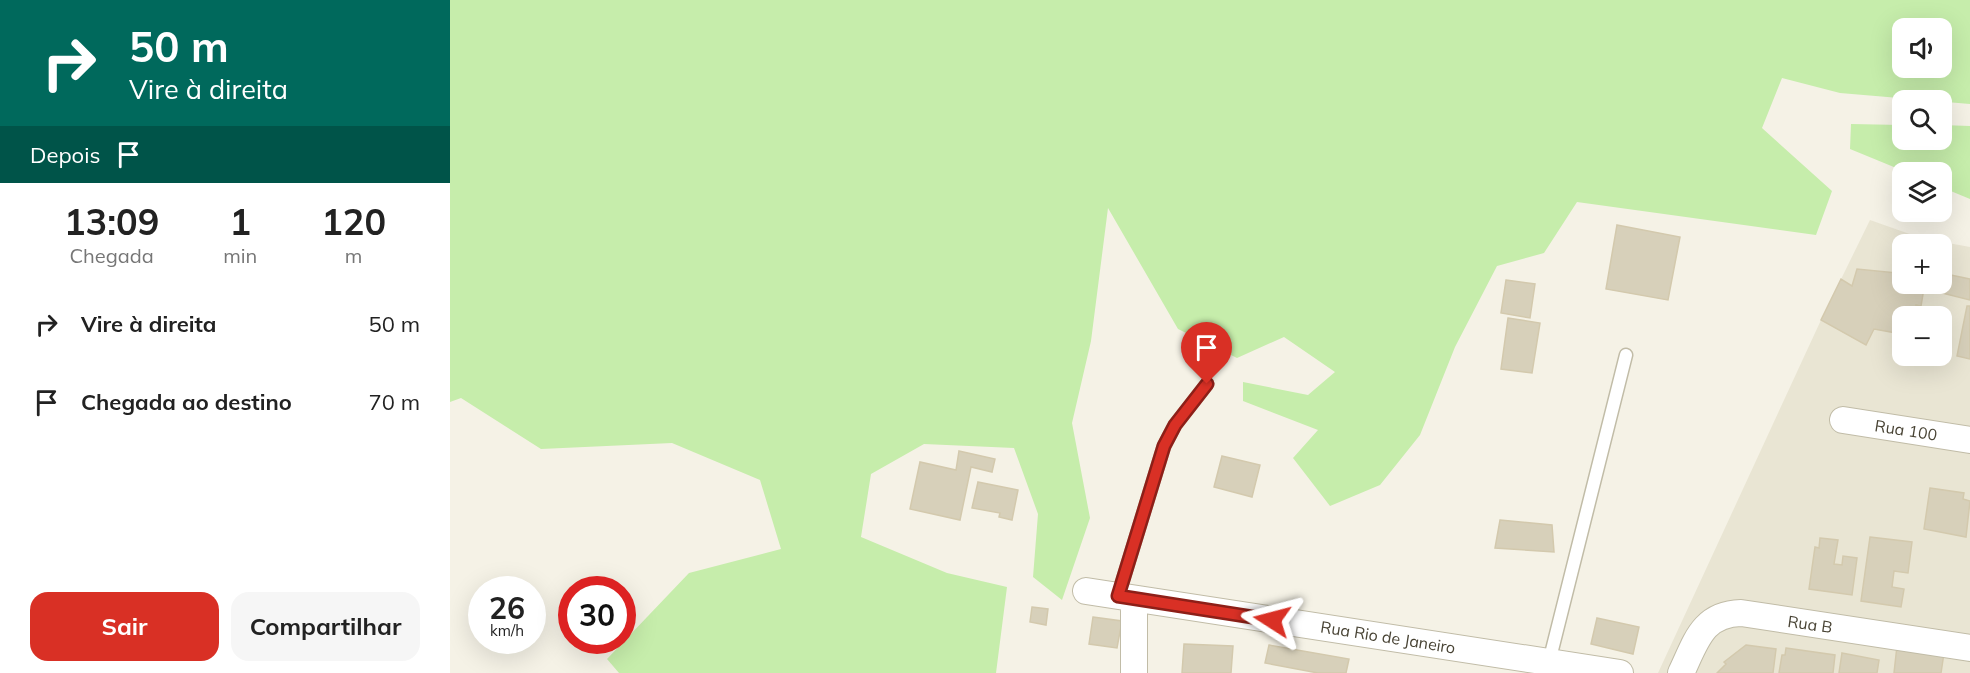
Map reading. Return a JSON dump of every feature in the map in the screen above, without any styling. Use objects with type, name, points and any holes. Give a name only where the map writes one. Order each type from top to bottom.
[{"type":"street","name":"Rua 100","points":[[1843,420],[1970,440]]},
{"type":"street","name":"Rua Rio de Janeiro","points":[[1086,591],[1620,673]]},
{"type":"street","points":[[1126,598],[1134,673]]},
{"type":"street","name":"Rua B","points":[[1681,673],[1697,639],[1709,621],[1726,613],[1741,613],[1970,648]]},
{"type":"lane","points":[[1549,662],[1626,355]]},
{"type":"lane","points":[[1126,598],[1164,446],[1175,425],[1207,384]]},
{"type":"shaded area","points":[[1870,220],[1910,234],[1892,234],[1892,294],[1952,294],[1952,244],[1970,247],[1970,673],[1658,673],[1821,320]]},
{"type":"green space","points":[[450,0],[1970,0],[1970,104],[1952,102],[1952,90],[1892,90],[1892,97],[1840,93],[1782,78],[1762,128],[1832,191],[1816,235],[1577,202],[1544,253],[1497,266],[1455,347],[1420,435],[1380,485],[1330,506],[1293,458],[1318,430],[1243,401],[1243,382],[1308,395],[1335,372],[1284,337],[1237,358],[1178,329],[1108,208],[1091,341],[1072,423],[1090,518],[1062,600],[1033,577],[1038,514],[1014,448],[924,444],[871,474],[861,537],[947,573],[1007,587],[996,673],[619,673],[607,659],[612,654],[636,654],[636,629],[689,573],[781,549],[760,480],[672,443],[541,449],[461,398],[450,402]]},
{"type":"green space","points":[[1851,124],[1892,125],[1892,150],[1952,150],[1952,125],[1970,126],[1970,199],[1952,192],[1952,162],[1892,162],[1892,166],[1850,149]]},
{"type":"building","points":[[1617,225],[1680,237],[1668,300],[1606,289]]},
{"type":"building","points":[[1857,269],[1892,272],[1892,294],[1923,294],[1921,306],[1892,306],[1892,332],[1874,329],[1866,345],[1821,320],[1841,279],[1852,286]]},
{"type":"building","points":[[1952,275],[1970,279],[1970,300],[1946,294],[1952,294]]},
{"type":"building","points":[[1506,280],[1535,284],[1530,318],[1501,313]]},
{"type":"building","points":[[1967,306],[1970,306],[1970,359],[1957,356]]},
{"type":"building","points":[[1508,318],[1540,323],[1532,373],[1501,369]]},
{"type":"building","points":[[959,451],[995,459],[992,472],[971,467],[960,520],[910,509],[920,462],[956,470]]},
{"type":"building","points":[[1222,456],[1260,465],[1252,497],[1214,487]]},
{"type":"building","points":[[978,482],[1018,490],[1012,520],[999,517],[1000,513],[972,508]]},
{"type":"building","points":[[1930,488],[1964,493],[1963,499],[1970,501],[1966,537],[1924,529]]},
{"type":"building","points":[[1500,520],[1552,525],[1554,552],[1495,548]]},
{"type":"building","points":[[1870,537],[1912,542],[1908,573],[1894,571],[1892,587],[1904,589],[1901,607],[1861,601]]},
{"type":"building","points":[[1820,538],[1838,540],[1834,564],[1842,565],[1843,556],[1857,558],[1852,595],[1809,589],[1815,547],[1819,548]]},
{"type":"building","points":[[1032,607],[1048,609],[1046,625],[1030,622]]},
{"type":"building","points":[[1093,617],[1122,621],[1117,648],[1089,644]]},
{"type":"building","points":[[1597,618],[1639,627],[1633,654],[1591,644]]},
{"type":"building","points":[[1184,644],[1233,646],[1231,673],[1182,673]]},
{"type":"building","points":[[1269,645],[1349,659],[1346,673],[1318,673],[1265,663]]},
{"type":"building","points":[[1746,645],[1776,649],[1773,673],[1717,673],[1726,664],[1724,662]]},
{"type":"building","points":[[1897,646],[1944,653],[1941,673],[1894,673]]},
{"type":"building","points":[[1786,648],[1835,655],[1833,673],[1779,673],[1782,655],[1785,655]]},
{"type":"building","points":[[1842,653],[1879,660],[1877,673],[1839,673]]},
{"type":"route","points":[[1207,384],[1175,425],[1164,446],[1118,596],[1272,620]]}]
